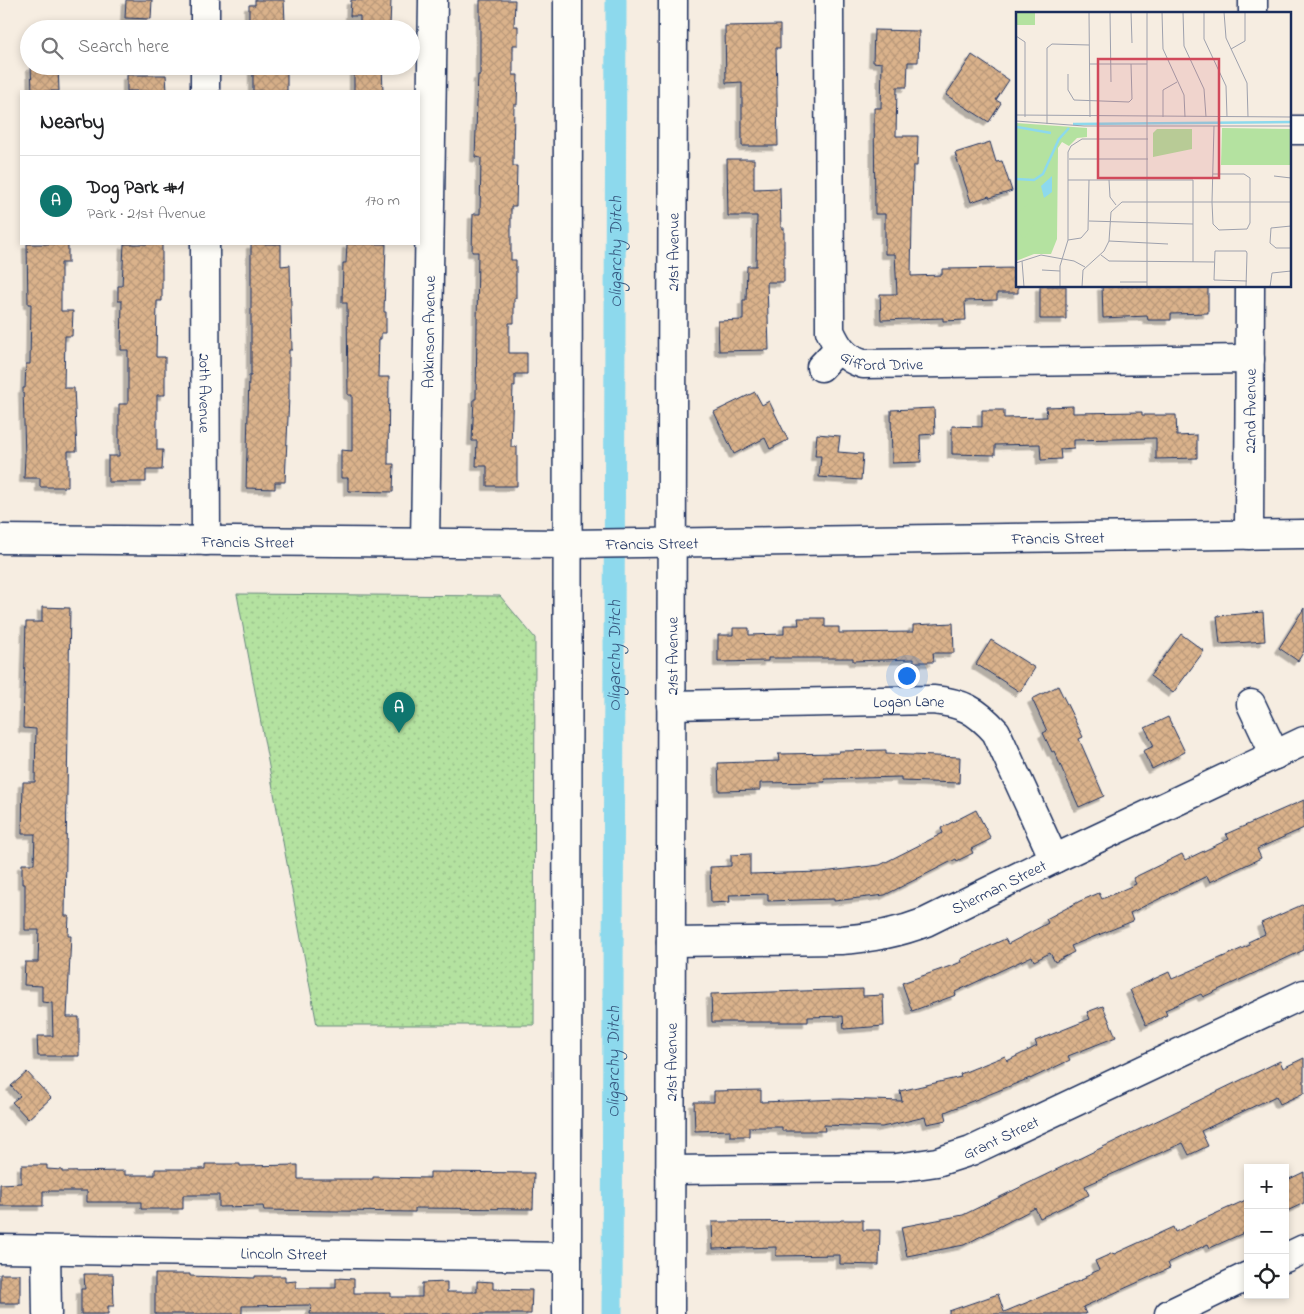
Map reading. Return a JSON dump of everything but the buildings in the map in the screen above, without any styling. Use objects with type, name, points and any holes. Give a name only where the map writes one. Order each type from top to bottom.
[{"type":"street","points":[[205,0],[205,20]]},
{"type":"street","name":"Adkinson Avenue","points":[[425,543],[433,0]]},
{"type":"street","points":[[566,1314],[580,544],[568,0]]},
{"type":"street","name":"21st Avenue","points":[[670,1314],[673,0]]},
{"type":"street","name":"Gifford Drive","points":[[829,0],[829,358],[863,364],[1250,359]]},
{"type":"street","points":[[205,75],[205,90]]},
{"type":"street","name":"20th Avenue","points":[[205,245],[206,540]]},
{"type":"street","name":"22nd Avenue","points":[[1249,535],[1250,288]]},
{"type":"street","name":"Francis Street","points":[[0,539],[580,544],[1304,534]]},
{"type":"street","name":"Logan Lane","points":[[671,705],[933,700],[951,702],[967,708],[982,717],[996,732],[1054,859]]},
{"type":"street","points":[[1251,704],[1275,755]]},
{"type":"street","name":"Sherman Street","points":[[671,942],[841,940],[888,934],[926,922],[1054,859],[1304,741]]},
{"type":"street","name":"Grant Street","points":[[670,1170],[896,1168],[937,1162],[971,1151],[1304,994]]},
{"type":"street","name":"Lincoln Street","points":[[0,1249],[567,1257]]},
{"type":"street","points":[[1289,1256],[1304,1249]]},
{"type":"street","points":[[46,1250],[47,1314]]},
{"type":"street","points":[[1169,1314],[1244,1278]]},
{"type":"green space","points":[[237,594],[500,596],[535,638],[534,1025],[317,1025]]},
{"type":"waterway","name":"Oligarchy Ditch","points":[[612,1314],[616,0]]},
{"type":"place","name":"Dog Park #1","points":[[399,733]]}]
